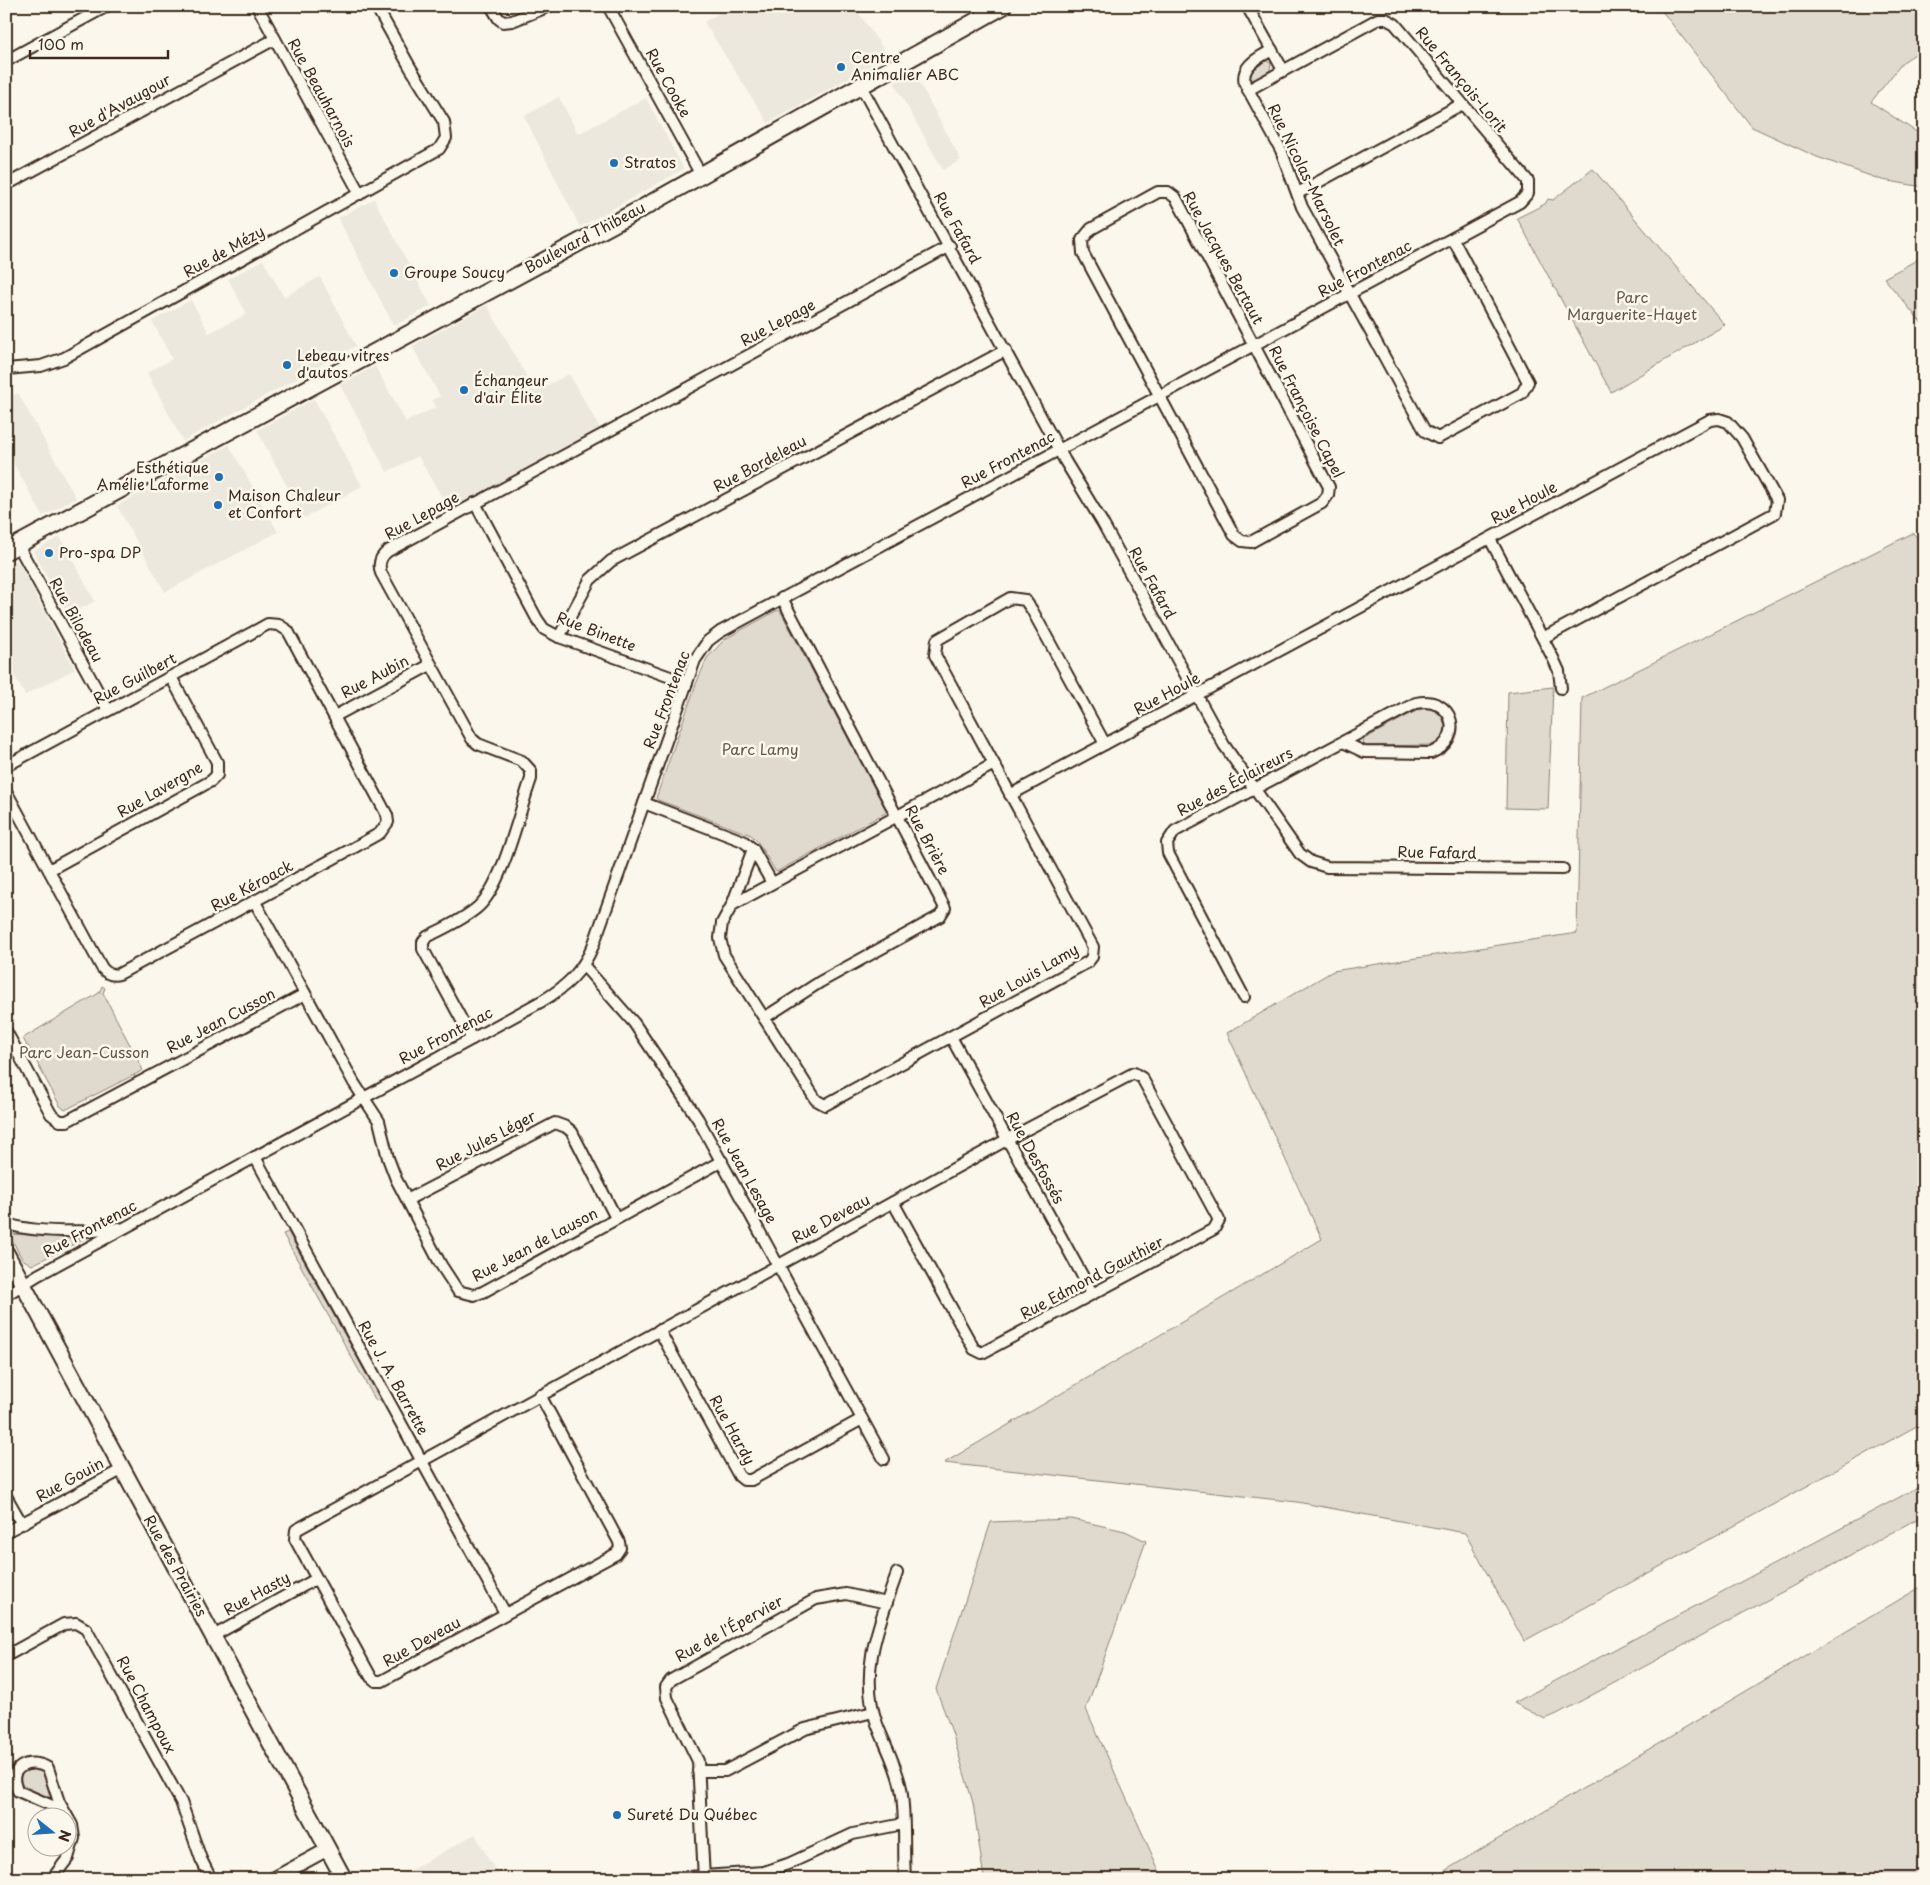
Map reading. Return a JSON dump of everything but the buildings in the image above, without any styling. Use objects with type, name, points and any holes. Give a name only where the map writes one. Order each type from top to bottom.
[{"type":"main road","name":"Boulevard Thibeau","points":[[12,548],[701,175],[1003,6]]},
{"type":"main road","name":"Rue des Prairies","points":[[6,1253],[344,1879]]},
{"type":"street","name":"Rue Beauharnois","points":[[257,6],[360,194]]},
{"type":"street","name":"Rue de Mézy","points":[[6,369],[41,366],[64,358],[435,152],[444,144],[446,138],[444,122],[410,67],[376,6]]},
{"type":"street","points":[[491,6],[499,19],[507,22],[550,6]]},
{"type":"street","name":"Rue Cooke","points":[[608,6],[701,175]]},
{"type":"street","points":[[1247,6],[1283,70]]},
{"type":"street","points":[[6,61],[104,7]]},
{"type":"street","name":"Rue François-Lorit","points":[[1248,90],[1383,19],[1395,24],[1528,181],[1528,193]]},
{"type":"street","name":"Rue d'Avaugour","points":[[6,185],[274,39]]},
{"type":"street","name":"Rue Nicolas-Marsolet","points":[[1272,50],[1252,62],[1245,71],[1243,79],[1282,150],[1302,206],[1425,432],[1432,437],[1443,437],[1522,394],[1528,382],[1452,239]]},
{"type":"street","name":"Rue Fafard","points":[[861,86],[950,246],[1059,450],[1087,500],[1102,522],[1224,745],[1303,857],[1316,864],[1347,867],[1563,869]]},
{"type":"street","points":[[1298,193],[1462,104]]},
{"type":"street","name":"Rue Jacques Bertaut","points":[[1160,395],[1083,254],[1081,244],[1084,236],[1099,224],[1158,192],[1168,192],[1173,195],[1254,344]]},
{"type":"street","name":"Rue Frontenac","points":[[6,1295],[364,1096],[559,991],[574,979],[584,966],[599,933],[687,683],[698,656],[711,639],[782,598],[1520,202],[1528,193]]},
{"type":"street","name":"Rue Lepage","points":[[472,1039],[423,949],[424,942],[427,937],[473,911],[490,893],[531,779],[531,771],[522,761],[478,744],[472,739],[380,574],[380,560],[388,551],[475,503],[950,246]]},
{"type":"street","name":"Rue Françoise Capel","points":[[1160,395],[1234,535],[1245,542],[1254,540],[1322,503],[1329,491],[1327,482],[1254,344]]},
{"type":"street","name":"Rue Bordeleau","points":[[559,637],[590,580],[611,561],[1006,350]]},
{"type":"street","name":"Rue Houle","points":[[1010,794],[1714,418],[1728,422],[1738,432],[1777,500],[1776,510],[1770,517],[1543,638]]},
{"type":"street","name":"Rue Binette","points":[[475,503],[544,629],[559,637],[687,683]]},
{"type":"street","points":[[1490,539],[1556,665],[1561,688]]},
{"type":"street","name":"Rue Bilodeau","points":[[12,548],[108,710]]},
{"type":"street","name":"Rue Louis Lamy","points":[[753,849],[732,905],[726,914],[721,928],[724,955],[816,1100],[826,1105],[1088,962],[1093,953],[1093,947],[935,655],[935,647],[942,636],[1015,597],[1025,600],[1105,744]]},
{"type":"street","name":"Rue Brière","points":[[764,1018],[820,982],[943,914],[944,905],[782,598]]},
{"type":"street","name":"Rue Guilbert","points":[[6,766],[268,624],[279,625]]},
{"type":"street","name":"Rue Kéroack","points":[[6,791],[102,968],[110,975],[119,974],[380,833],[387,826],[387,815],[288,630],[279,625]]},
{"type":"street","name":"Rue Aubin","points":[[335,716],[430,665]]},
{"type":"street","name":"Rue Lavergne","points":[[49,870],[216,777],[218,762],[171,677]]},
{"type":"street","name":"Rue des Éclaireurs","points":[[1244,997],[1168,853],[1167,843],[1175,832],[1255,788],[1416,703],[1424,701],[1441,706],[1451,720],[1450,737],[1439,750],[1431,753],[1364,752],[1343,742]]},
{"type":"street","points":[[732,905],[994,764]]},
{"type":"street","points":[[644,804],[739,838],[753,849],[772,883]]},
{"type":"street","name":"Rue Jean de Lauson","points":[[254,902],[354,1083],[379,1121],[390,1168],[453,1286],[461,1292],[470,1295],[483,1292],[722,1161]]},
{"type":"street","name":"Rue Jean Lesage","points":[[584,966],[614,998],[657,1056],[698,1119],[884,1459]]},
{"type":"street","name":"Rue Jean Cusson","points":[[6,1031],[51,1114],[60,1121],[67,1121],[305,994]]},
{"type":"street","name":"Rue Desfossés","points":[[951,1037],[1092,1293]]},
{"type":"street","name":"Rue Deveau","points":[[540,1395],[620,1542],[620,1548],[616,1554],[382,1681],[376,1681],[371,1677],[316,1579],[295,1539],[296,1530],[421,1460],[1008,1139],[1127,1075],[1137,1073]]},
{"type":"street","name":"Rue Edmond Gauthier","points":[[893,1202],[974,1349],[979,1353],[985,1353],[1092,1293],[1209,1232],[1218,1223],[1218,1217],[1142,1078],[1137,1073]]},
{"type":"street","name":"Rue Jules Léger","points":[[407,1200],[555,1123],[566,1127],[572,1132],[616,1218]]},
{"type":"street","name":"Rue J. A. Barrette","points":[[255,1157],[505,1613]]},
{"type":"street","points":[[6,1224],[23,1228],[82,1231],[105,1230],[130,1225]]},
{"type":"street","name":"Rue Hardy","points":[[659,1330],[739,1476],[744,1480],[751,1480],[862,1420]]},
{"type":"street","name":"Rue Gouin","points":[[6,1532],[123,1469]]},
{"type":"street","points":[[6,1496],[22,1524]]},
{"type":"street","points":[[897,1573],[869,1666],[869,1688],[873,1712],[899,1778],[902,1796],[905,1879]]},
{"type":"street","name":"Rue Hasty","points":[[213,1636],[316,1579]]},
{"type":"street","name":"Rue de l'Épervier","points":[[704,1877],[696,1754],[667,1698],[666,1686],[674,1676],[816,1599],[846,1594],[887,1603]]},
{"type":"street","name":"Rue Champoux","points":[[6,1656],[67,1623],[79,1624],[86,1629],[181,1802],[201,1859],[211,1879]]},
{"type":"street","points":[[698,1772],[725,1771],[805,1729],[873,1712]]},
{"type":"street","points":[[32,1762],[48,1768],[64,1811],[18,1791],[14,1780],[17,1770],[26,1763],[32,1762]]},
{"type":"street","points":[[657,1879],[769,1871],[853,1834],[902,1824]]},
{"type":"street","points":[[273,1879],[328,1849]]},
{"type":"street","points":[[52,1879],[68,1858]]},
{"type":"shaded area","points":[[731,6],[854,6],[888,56],[768,123],[704,22]]},
{"type":"shaded area","points":[[913,71],[961,160],[943,170],[894,83]]},
{"type":"shaded area","points":[[559,97],[578,134],[646,98],[684,169],[580,227],[524,116]]},
{"type":"shaded area","points":[[374,199],[431,306],[394,326],[338,218]]},
{"type":"shaded area","points":[[263,260],[284,297],[320,277],[356,346],[183,441],[147,373],[172,359],[152,321],[191,300],[209,333],[247,314],[228,279]]},
{"type":"shaded area","points":[[487,305],[535,392],[569,374],[600,428],[449,510],[418,456],[387,472],[340,385],[375,366],[406,422],[436,407],[432,400],[440,396],[412,346]]},
{"type":"shaded area","points":[[18,393],[76,498],[43,516],[6,450],[6,399]]},
{"type":"shaded area","points":[[314,399],[362,486],[304,518],[257,430]]},
{"type":"shaded area","points":[[229,445],[278,532],[165,592],[117,506]]},
{"type":"shaded area","points":[[60,537],[95,601],[68,616],[33,551]]},
{"type":"shaded area","points":[[17,560],[75,669],[25,695],[11,670],[6,673],[6,566]]},
{"type":"shaded area","points":[[475,1834],[500,1879],[395,1879]]},
{"type":"green space","points":[[1658,6],[1924,6],[1924,48],[1903,62],[1871,102],[1924,137],[1924,187],[1882,180],[1817,157],[1752,127]]},
{"type":"green space","points":[[1264,60],[1271,63],[1270,70],[1255,81],[1250,81],[1248,75],[1253,66]]},
{"type":"green space","name":"Parc Marguerite-Hayet","points":[[1593,169],[1725,325],[1611,392],[1517,218],[1545,204],[1548,199],[1553,200]]},
{"type":"green space","points":[[1924,256],[1924,326],[1884,278]]},
{"type":"green space","points":[[1913,533],[1924,545],[1924,1422],[1524,1641],[1465,1533],[1297,1502],[944,1463],[1322,1239],[1227,1033],[1333,971],[1577,933],[1582,698]]},
{"type":"green space","name":"Parc Lamy","points":[[778,610],[781,612],[887,812],[776,872],[757,841],[751,835],[656,798],[707,658],[725,639]]},
{"type":"green space","points":[[1553,687],[1548,809],[1506,808],[1508,692]]},
{"type":"green space","points":[[1426,708],[1438,714],[1444,724],[1443,735],[1434,745],[1366,746],[1363,744],[1364,739],[1418,710]]},
{"type":"green space","name":"Parc Jean-Cusson","points":[[102,986],[105,988],[103,993],[143,1070],[65,1110],[60,1106],[28,1046],[18,1052],[27,1046],[23,1038],[99,993]]},
{"type":"green space","points":[[288,1232],[380,1399],[376,1401],[283,1234]]},
{"type":"green space","points":[[9,1234],[82,1237],[84,1239],[32,1265],[22,1259]]},
{"type":"green space","points":[[1924,1484],[1924,1515],[1557,1714],[1545,1719],[1514,1703]]},
{"type":"green space","points":[[1072,1519],[1125,1531],[1146,1541],[1086,1709],[1163,1879],[984,1879],[973,1803],[952,1732],[936,1689],[991,1522]]},
{"type":"green space","points":[[1924,1585],[1924,1879],[1431,1879]]},
{"type":"green space","points":[[35,1768],[44,1772],[52,1801],[30,1793],[21,1787],[19,1777],[21,1772]]},
{"type":"place","name":"Centre Animalier ABC","points":[[841,67]]},
{"type":"place","name":"Stratos","points":[[614,163]]},
{"type":"place","name":"Groupe Soucy","points":[[394,273]]},
{"type":"place","name":"Lebeau vitres d'autos","points":[[287,365]]},
{"type":"place","name":"Échangeur d'air Élite","points":[[464,390]]},
{"type":"place","name":"Esthétique Amélie Laforme","points":[[219,477]]},
{"type":"place","name":"Maison Chaleur et Confort","points":[[218,505]]},
{"type":"place","name":"Pro-spa DP","points":[[49,553]]},
{"type":"place","name":"Sureté Du Québec","points":[[617,1815]]}]
